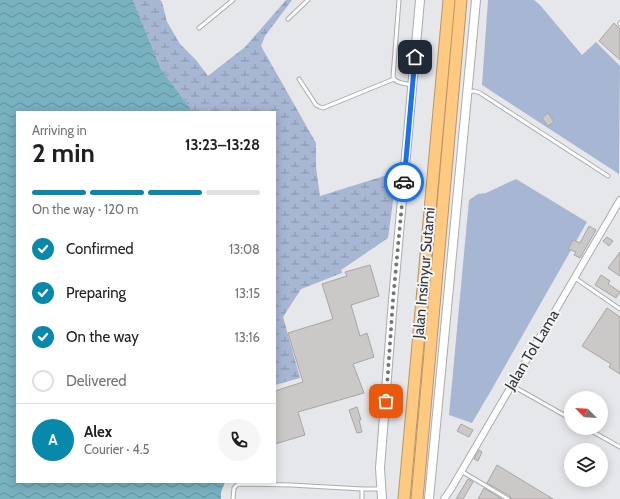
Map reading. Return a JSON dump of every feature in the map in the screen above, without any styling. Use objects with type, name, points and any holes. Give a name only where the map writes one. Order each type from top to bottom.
[{"type":"highway","name":"Jalan Insinyur Sutami","points":[[404,499],[449,0]]},
{"type":"highway","name":"Jalan Insinyur Sutami","points":[[417,499],[461,0]]},
{"type":"street","points":[[382,499],[380,468],[393,300],[420,0]]},
{"type":"street","points":[[429,499],[476,0]]},
{"type":"street","name":"Jalan Tol Lama","points":[[444,499],[620,200]]},
{"type":"lane","points":[[199,28],[233,0]]},
{"type":"lane","points":[[288,18],[308,0]]},
{"type":"lane","points":[[399,0],[393,77],[397,82],[413,85]]},
{"type":"lane","points":[[299,79],[316,105],[323,108],[394,79]]},
{"type":"lane","points":[[467,92],[474,91],[480,93],[608,176]]},
{"type":"lane","points":[[575,278],[620,309]]},
{"type":"lane","points":[[511,385],[564,415]]},
{"type":"lane","points":[[599,435],[620,447]]},
{"type":"lane","points":[[461,471],[508,499]]},
{"type":"lane","points":[[233,499],[234,488],[240,484],[381,489]]},
{"type":"lane","points":[[362,489],[362,499]]},
{"type":"green space","points":[[133,0],[160,0],[162,2],[167,22],[180,44],[196,60],[208,76],[245,47],[286,0],[292,0],[265,36],[261,46],[316,143],[316,167],[320,196],[397,172],[388,238],[341,270],[342,273],[301,289],[283,317],[300,378],[276,385],[276,111],[192,111],[161,69]]},
{"type":"green space","points":[[488,0],[534,0],[540,5],[582,55],[596,42],[620,66],[619,174],[482,85]]},
{"type":"green space","points":[[516,179],[587,222],[472,423],[449,415],[469,200],[478,194],[486,193]]},
{"type":"water","points":[[0,0],[133,0],[161,69],[192,111],[16,111],[16,483],[225,483],[221,492],[221,499],[0,499]]},
{"type":"building","points":[[614,23],[620,29],[620,60],[599,41]]},
{"type":"building","points":[[548,113],[554,122],[548,126],[542,118]]},
{"type":"building","points":[[589,226],[596,230],[580,258],[574,255],[576,252],[568,249],[573,240],[580,243]]},
{"type":"building","points":[[607,237],[613,241],[609,246],[603,241]]},
{"type":"building","points":[[620,252],[620,276],[608,268]]},
{"type":"building","points":[[370,265],[379,296],[351,305],[360,336],[367,333],[374,357],[353,364],[364,393],[298,412],[305,435],[276,444],[276,391],[303,382],[288,333],[333,319],[322,284],[347,276],[345,272]]},
{"type":"building","points":[[601,275],[610,281],[608,284],[620,292],[616,298],[595,285]]},
{"type":"building","points":[[607,308],[620,317],[620,374],[609,367],[611,364],[582,346]]},
{"type":"building","points":[[357,407],[361,420],[359,420],[362,432],[357,433],[349,410]]},
{"type":"building","points":[[461,424],[473,430],[469,437],[457,431]]},
{"type":"building","points":[[479,450],[482,452],[478,461],[474,459]]},
{"type":"building","points":[[497,465],[553,499],[511,499],[510,496],[487,483]]},
{"type":"building","points":[[468,479],[473,482],[463,499],[456,499]]},
{"type":"building","points":[[484,488],[502,499],[478,499]]},
{"type":"way so far","points":[[386,401],[393,300],[404,182]]},
{"type":"route","points":[[404,182],[415,57]]}]
